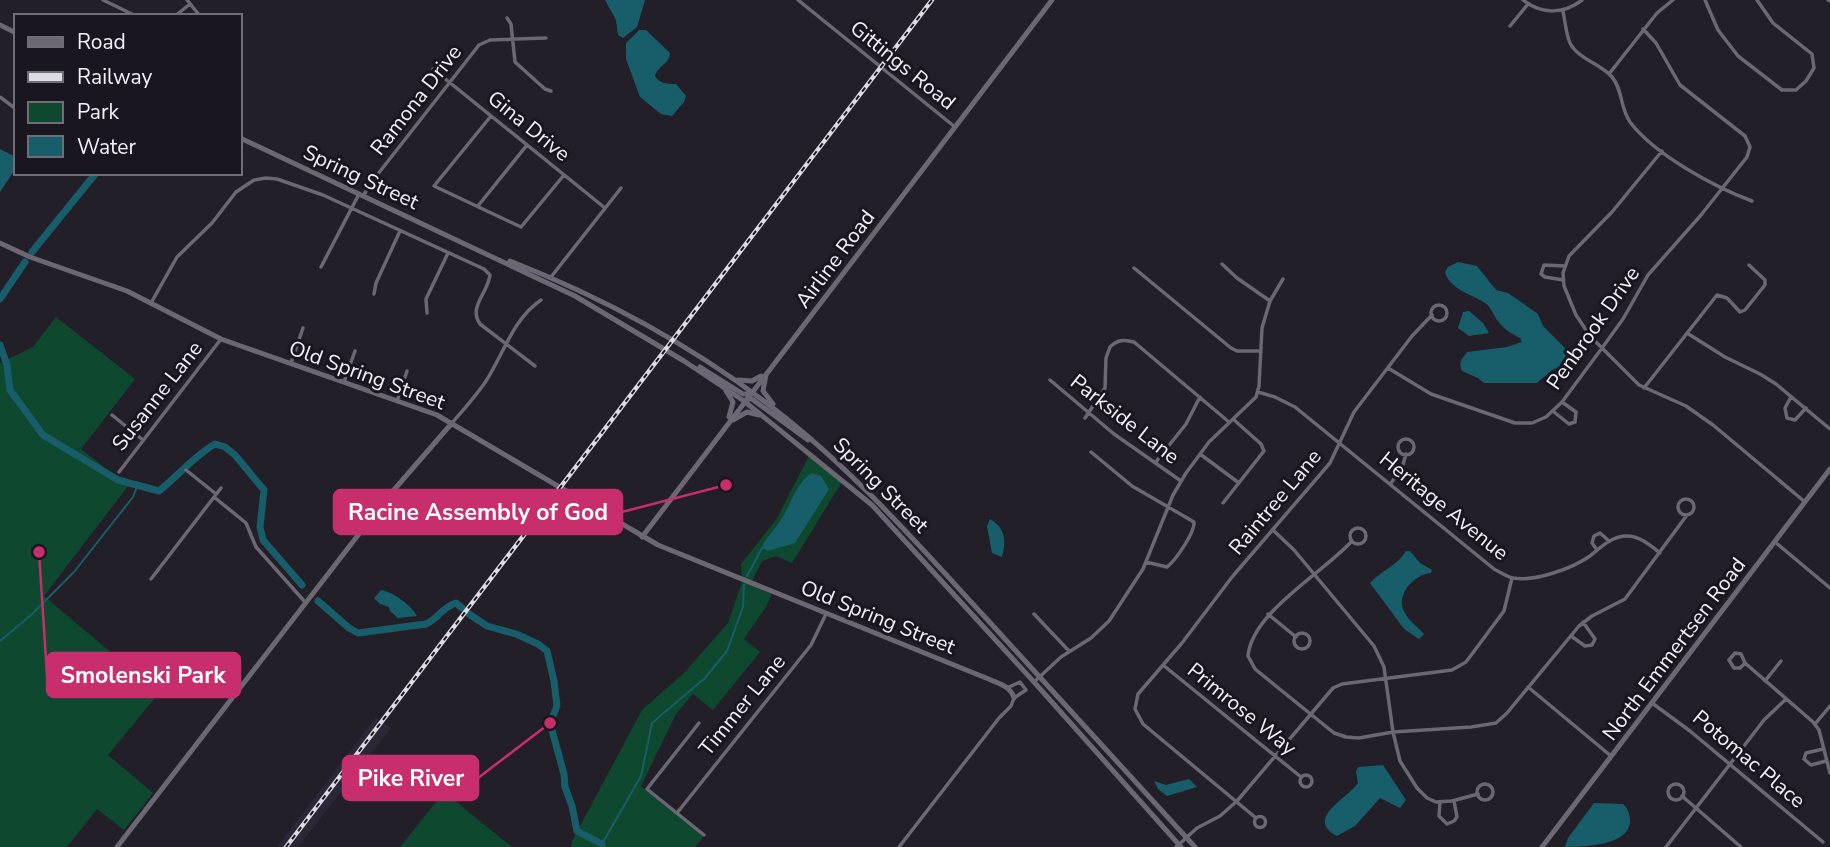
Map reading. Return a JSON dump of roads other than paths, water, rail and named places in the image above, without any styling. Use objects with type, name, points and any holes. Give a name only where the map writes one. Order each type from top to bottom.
[{"type":"street","points":[[103,0],[132,14]]},
{"type":"street","name":"Gittings Road","points":[[798,0],[956,127]]},
{"type":"street","name":"Airline Road","points":[[642,537],[1052,0]]},
{"type":"street","points":[[1510,26],[1526,2],[1546,11],[1563,11],[1582,0]]},
{"type":"street","points":[[1609,74],[1643,29],[1673,0]]},
{"type":"street","points":[[1704,0],[1715,24],[1738,56],[1782,90],[1796,90],[1814,68],[1812,54],[1773,23],[1757,0]]},
{"type":"street","points":[[1563,11],[1570,43],[1609,74],[1620,87],[1627,118],[1662,151],[1721,189],[1752,201]]},
{"type":"street","points":[[507,18],[511,24],[515,62],[551,92]]},
{"type":"street","name":"Penbrook Drive","points":[[1388,368],[1431,394],[1515,423],[1532,423],[1553,412],[1623,319],[1648,275],[1747,157],[1750,147],[1745,136],[1680,85],[1656,43],[1643,29]]},
{"type":"street","name":"Ramona Drive","points":[[321,267],[361,195],[482,43],[490,40],[546,38]]},
{"type":"street","name":"Gina Drive","points":[[433,69],[605,208]]},
{"type":"street","points":[[491,116],[433,186],[521,227],[564,175]]},
{"type":"street","name":"Spring Street","points":[[242,139],[655,329],[730,376],[829,454],[887,511],[1195,847]]},
{"type":"street","points":[[477,207],[527,145]]},
{"type":"street","points":[[1662,151],[1569,256],[1563,280],[1576,315],[1590,336],[1644,388],[1686,406],[1713,425],[1805,502]]},
{"type":"street","points":[[151,303],[177,257],[212,223],[236,192],[254,180],[277,179],[311,190],[484,269],[490,275],[475,311],[476,318],[480,324],[535,366]]},
{"type":"street","points":[[549,280],[621,188]]},
{"type":"street","points":[[374,294],[376,283],[400,231]]},
{"type":"street","name":"Old Spring Street","points":[[0,243],[28,256],[113,285],[221,339],[437,415],[642,537],[1007,688]]},
{"type":"street","points":[[427,313],[426,299],[448,253]]},
{"type":"street","points":[[1223,264],[1237,278],[1270,301]]},
{"type":"street","points":[[1563,280],[1545,278],[1541,269],[1550,264],[1565,266]]},
{"type":"street","points":[[1644,388],[1717,295],[1727,298],[1740,313],[1745,310],[1765,285],[1765,280],[1749,265]]},
{"type":"street","points":[[1134,268],[1231,348],[1246,352],[1260,351]]},
{"type":"street","points":[[1034,682],[1109,621],[1138,579],[1181,481],[1200,454],[1249,406],[1257,391],[1262,328],[1270,301],[1283,279]]},
{"type":"street","name":"Spring Street","points":[[549,280],[715,380],[872,505],[1034,682],[1178,846]]},
{"type":"street","points":[[117,847],[386,499],[486,381],[506,343],[532,306],[541,300]]},
{"type":"street","points":[[1437,306],[1442,306],[1447,311],[1446,316],[1440,320],[1432,315],[1433,308],[1437,306]]},
{"type":"street","name":"Raintree Lane","points":[[1237,801],[1143,724],[1137,717],[1134,705],[1141,689],[1184,641],[1227,583],[1331,463],[1354,412],[1426,319],[1432,315]]},
{"type":"street","points":[[291,364],[303,328]]},
{"type":"street","points":[[1687,333],[1725,357],[1760,374],[1830,429]]},
{"type":"street","name":"Susanne Lane","points":[[119,472],[221,339]]},
{"type":"street","points":[[1087,415],[1105,388],[1107,352],[1113,344],[1121,340],[1134,342],[1261,444],[1264,451],[1223,503]]},
{"type":"street","points":[[344,382],[355,351]]},
{"type":"street","points":[[684,361],[708,371],[743,394],[751,392]]},
{"type":"street","points":[[397,401],[407,371]]},
{"type":"street","points":[[730,376],[748,382],[767,372]]},
{"type":"street","points":[[767,372],[764,391],[782,415]]},
{"type":"street","points":[[715,380],[730,395],[733,402],[725,426]]},
{"type":"street","name":"Parkside Lane","points":[[1050,380],[1087,415],[1181,481]]},
{"type":"street","name":"Heritage Avenue","points":[[1257,391],[1295,407],[1494,569],[1512,578],[1534,577],[1570,567],[1609,541]]},
{"type":"street","points":[[1155,463],[1186,424],[1200,397]]},
{"type":"street","points":[[1791,397],[1784,408],[1787,418],[1795,420],[1805,408]]},
{"type":"street","points":[[744,401],[752,398],[829,454]]},
{"type":"street","points":[[1553,412],[1569,424],[1575,422],[1576,412],[1562,402]]},
{"type":"street","points":[[725,426],[747,412],[766,418]]},
{"type":"street","points":[[112,415],[143,440]]},
{"type":"street","points":[[1406,439],[1410,440],[1414,447],[1411,453],[1406,454],[1401,453],[1399,446],[1406,439]]},
{"type":"street","points":[[1090,452],[1132,486],[1194,522],[1195,527],[1173,563],[1167,567],[1146,562]]},
{"type":"street","points":[[1200,454],[1239,483]]},
{"type":"street","points":[[1391,483],[1402,468],[1406,454]]},
{"type":"street","name":"North Emmertsen Road","points":[[1542,847],[1830,469]]},
{"type":"street","points":[[187,470],[246,523],[256,547],[305,602]]},
{"type":"street","points":[[151,579],[221,488]]},
{"type":"street","points":[[1352,541],[1359,544],[1366,535],[1356,529],[1352,531],[1352,541],[1268,614],[1250,646],[1248,657],[1255,669],[1334,733],[1359,738],[1393,732],[1496,723],[1583,622],[1625,599],[1687,515],[1693,511],[1692,502],[1686,500],[1679,506],[1682,513],[1687,515]]},
{"type":"street","points":[[1273,531],[1294,550],[1374,646],[1384,667],[1393,732],[1400,761],[1408,776],[1427,798],[1440,802],[1478,794]]},
{"type":"street","points":[[1597,550],[1591,541],[1600,533],[1609,541],[1628,536],[1638,538],[1660,553]]},
{"type":"street","points":[[1775,542],[1830,588]]},
{"type":"street","points":[[1178,846],[1204,823],[1227,811],[1237,801],[1326,695],[1338,685],[1452,670],[1466,662],[1504,611],[1512,578]]},
{"type":"street","name":"Timmer Lane","points":[[677,813],[811,645],[826,614]]},
{"type":"street","points":[[1034,614],[1069,651]]},
{"type":"street","points":[[1268,614],[1296,637]]},
{"type":"street","points":[[1571,636],[1585,646],[1592,645],[1594,639],[1583,622]]},
{"type":"street","points":[[1299,634],[1306,635],[1309,639],[1308,646],[1299,648],[1295,645],[1296,637],[1299,634]]},
{"type":"street","points":[[1745,663],[1740,668],[1734,668],[1729,660],[1731,655],[1738,653],[1745,663],[1815,724],[1830,773]]},
{"type":"street","points":[[1765,681],[1781,661]]},
{"type":"street","name":"Primrose Way","points":[[1163,665],[1301,777]]},
{"type":"street","points":[[1007,688],[1020,682],[1024,684],[1026,690],[1014,698]]},
{"type":"street","points":[[899,847],[1011,706],[1013,692],[1007,688]]},
{"type":"street","points":[[1528,688],[1611,756]]},
{"type":"street","points":[[1666,847],[1764,720],[1786,698]]},
{"type":"street","name":"Potomac Place","points":[[1652,703],[1690,731],[1823,842]]},
{"type":"street","points":[[1815,724],[1830,706]]},
{"type":"street","points":[[699,723],[647,789],[704,835]]},
{"type":"street","points":[[1823,749],[1806,753],[1804,759],[1811,765],[1826,761]]},
{"type":"street","points":[[1483,785],[1490,786],[1493,790],[1489,799],[1481,799],[1478,794],[1483,785]]},
{"type":"street","points":[[1680,786],[1684,791],[1682,796],[1677,800],[1672,799],[1670,788],[1680,786]]},
{"type":"street","points":[[1682,796],[1741,847]]},
{"type":"street","points":[[1237,801],[1256,818]]},
{"type":"street","points":[[1440,802],[1439,816],[1447,824],[1457,817],[1454,801]]},
{"type":"water","points":[[605,0],[645,0],[637,27],[623,38],[618,35],[616,20]]},
{"type":"water","points":[[639,30],[646,30],[670,53],[668,60],[655,76],[661,82],[676,84],[686,96],[672,116],[661,114],[640,97],[626,59],[626,43]]},
{"type":"water","points":[[0,149],[14,156],[14,171],[0,192]]},
{"type":"water","points":[[1458,262],[1477,266],[1496,290],[1508,293],[1538,314],[1543,326],[1567,350],[1567,355],[1559,367],[1537,383],[1484,383],[1462,371],[1462,359],[1467,352],[1507,347],[1522,342],[1502,326],[1487,305],[1462,291],[1448,278],[1445,272],[1448,267]]},
{"type":"water","points":[[1469,311],[1483,323],[1489,333],[1469,336],[1458,328],[1463,312]]},
{"type":"water","points":[[812,473],[821,476],[829,489],[795,543],[768,551],[762,548],[785,514],[798,488]]},
{"type":"water","points":[[990,519],[1004,536],[1002,557],[992,553],[987,526]]},
{"type":"water","points":[[1406,551],[1410,551],[1420,563],[1432,570],[1412,582],[1402,600],[1407,616],[1424,634],[1419,639],[1404,629],[1370,583],[1398,561]]},
{"type":"water","points":[[381,590],[401,600],[417,616],[398,618],[389,607],[374,598]]},
{"type":"water","points":[[1383,765],[1406,800],[1400,808],[1380,798],[1355,826],[1337,836],[1328,829],[1326,816],[1358,783],[1358,767]]},
{"type":"water","points":[[1189,779],[1197,787],[1167,796],[1158,789],[1154,781],[1166,785]]},
{"type":"water","points":[[1594,803],[1623,804],[1629,814],[1629,828],[1615,840],[1605,843],[1565,847],[1568,838]]},
{"type":"waterway","points":[[32,252],[94,175]]},
{"type":"waterway","points":[[0,299],[25,262]]},
{"type":"waterway","points":[[0,345],[7,365],[10,390],[43,435],[118,480],[159,491],[207,449],[215,444],[225,447],[264,490],[260,527],[263,540],[302,585]]},
{"type":"waterway","points":[[0,641],[31,615],[74,572],[133,497],[137,487]]},
{"type":"waterway","points":[[747,576],[762,548]]},
{"type":"waterway","points":[[602,844],[641,776],[652,723],[705,678],[727,651],[743,607],[744,585]]},
{"type":"waterway","points":[[318,601],[358,633],[426,624],[451,605],[456,603],[462,608]]},
{"type":"waterway","points":[[469,614],[487,626],[516,634],[547,651],[557,706],[550,723],[577,831],[602,844],[602,847]]},
{"type":"railway","points":[[286,847],[932,0]]},
{"type":"place","name":"Racine Assembly of God","points":[[726,485]]},
{"type":"place","name":"Smolenski Park","points":[[39,552]]},
{"type":"place","name":"Pike River","points":[[550,723]]}]
